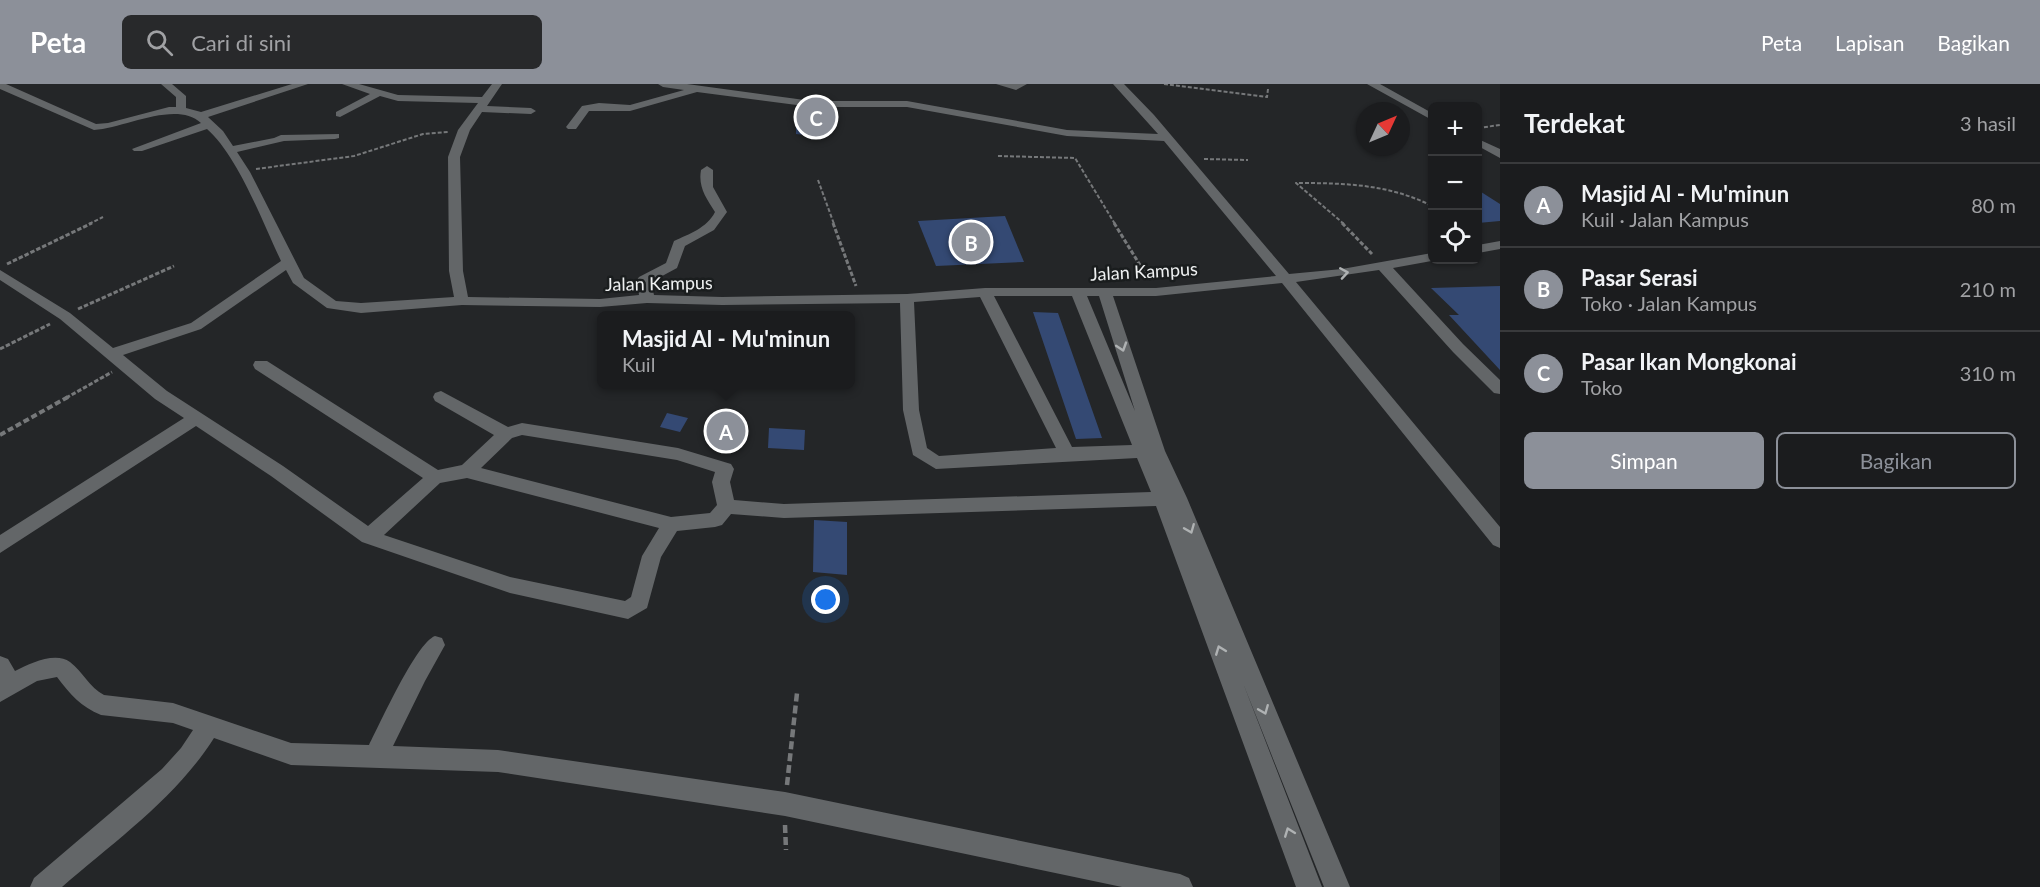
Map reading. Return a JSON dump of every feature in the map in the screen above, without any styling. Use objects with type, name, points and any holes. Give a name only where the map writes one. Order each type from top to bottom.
[{"type":"street","points":[[167,84],[181,96],[181,110]]},
{"type":"street","points":[[138,149],[205,120],[303,84]]},
{"type":"street","points":[[347,84],[398,99],[481,104],[531,111]]},
{"type":"street","points":[[462,301],[456,272],[456,199],[453,168],[456,148],[464,130],[497,84]]},
{"type":"street","points":[[663,84],[812,104],[907,104],[1067,133],[1167,138]]},
{"type":"street","points":[[1001,84],[1016,87],[1022,84]]},
{"type":"street","points":[[1377,84],[1428,114]]},
{"type":"street","points":[[2,87],[94,127],[108,126],[169,110],[181,110],[205,120]]},
{"type":"street","points":[[1121,88],[1142,109],[1286,279],[1500,540]]},
{"type":"street","points":[[572,127],[586,108],[599,106],[630,108],[696,90]]},
{"type":"street","points":[[340,114],[377,94]]},
{"type":"street","name":"Jalan Kampus","points":[[205,120],[230,150],[244,172],[298,280],[332,305],[361,308],[462,301],[600,303],[647,299],[722,301],[907,298],[985,292],[1156,292],[1342,273],[1428,258]]},
{"type":"street","points":[[230,150],[278,141],[280,138],[335,136]]},
{"type":"street","points":[[1482,144],[1500,154]]},
{"type":"street","points":[[647,299],[644,280],[649,275],[672,265],[679,244],[714,224],[721,212],[705,186],[707,170]]},
{"type":"street","points":[[1482,248],[1499,246]]},
{"type":"street","points":[[116,360],[196,326],[290,261]]},
{"type":"street","points":[[1383,266],[1458,348],[1500,389]]},
{"type":"street","points":[[0,274],[65,316],[116,360],[194,419],[269,466],[369,537],[510,585],[628,610],[640,602],[652,556],[671,524]]},
{"type":"street","points":[[1104,291],[1150,451]]},
{"type":"street","points":[[985,292],[1067,454]]},
{"type":"street","points":[[1078,293],[1150,451],[1337,887]]},
{"type":"street","points":[[907,298],[911,410],[919,451],[936,463],[1150,451]]},
{"type":"street","points":[[261,365],[435,477]]},
{"type":"street","points":[[441,398],[506,434]]},
{"type":"street","points":[[0,545],[194,419]]},
{"type":"street","points":[[369,537],[435,477],[467,471],[671,524],[716,520],[726,507],[721,482],[725,470],[678,454],[522,429],[506,434],[467,471]]},
{"type":"street","points":[[726,507],[784,511],[1170,498]]},
{"type":"street","points":[[1170,498],[1310,887]]},
{"type":"street","points":[[375,758],[417,674],[435,645]]},
{"type":"street","points":[[4,681],[50,666],[62,668],[72,676],[87,697],[101,705],[173,713],[291,754],[498,761],[785,804],[1180,887]]},
{"type":"street","points":[[43,887],[170,777],[189,756],[210,724]]},
{"type":"path","points":[[1164,84],[1181,89],[1199,88],[1237,95],[1267,97],[1268,89]]},
{"type":"path","points":[[1482,127],[1500,125]]},
{"type":"path","points":[[244,172],[268,165],[294,165],[337,159],[423,134],[464,130]]},
{"type":"path","points":[[998,156],[1075,158],[1156,292]]},
{"type":"path","points":[[1184,158],[1248,160]]},
{"type":"path","points":[[818,180],[860,298]]},
{"type":"path","points":[[1383,266],[1341,221],[1296,183],[1356,185],[1390,189],[1418,197],[1428,203]]},
{"type":"path","points":[[0,268],[103,217]]},
{"type":"path","points":[[0,350],[102,297],[174,266]]},
{"type":"path","points":[[0,435],[116,360]]},
{"type":"path","points":[[786,850],[785,804],[797,693]]},
{"type":"building","points":[[796,110],[813,110],[814,136],[796,134]]},
{"type":"building","points":[[1482,193],[1500,204],[1500,221],[1482,223]]},
{"type":"building","points":[[1005,216],[1024,262],[936,266],[918,221]]},
{"type":"building","points":[[1500,286],[1500,370],[1449,315],[1459,315],[1431,288]]},
{"type":"building","points":[[1033,312],[1058,313],[1102,438],[1076,439]]},
{"type":"building","points":[[667,413],[688,418],[680,432],[660,427]]},
{"type":"building","points":[[714,416],[745,420],[738,450],[707,443]]},
{"type":"building","points":[[769,428],[805,430],[804,450],[768,448]]},
{"type":"building","points":[[814,520],[847,522],[847,575],[813,572]]},
{"type":"place","name":"Pasar Ikan Mongkonai","points":[[816,117]]},
{"type":"place","name":"Pasar Serasi","points":[[971,242]]},
{"type":"place","name":"Masjid Al - Mu'minun","points":[[726,431]]}]
